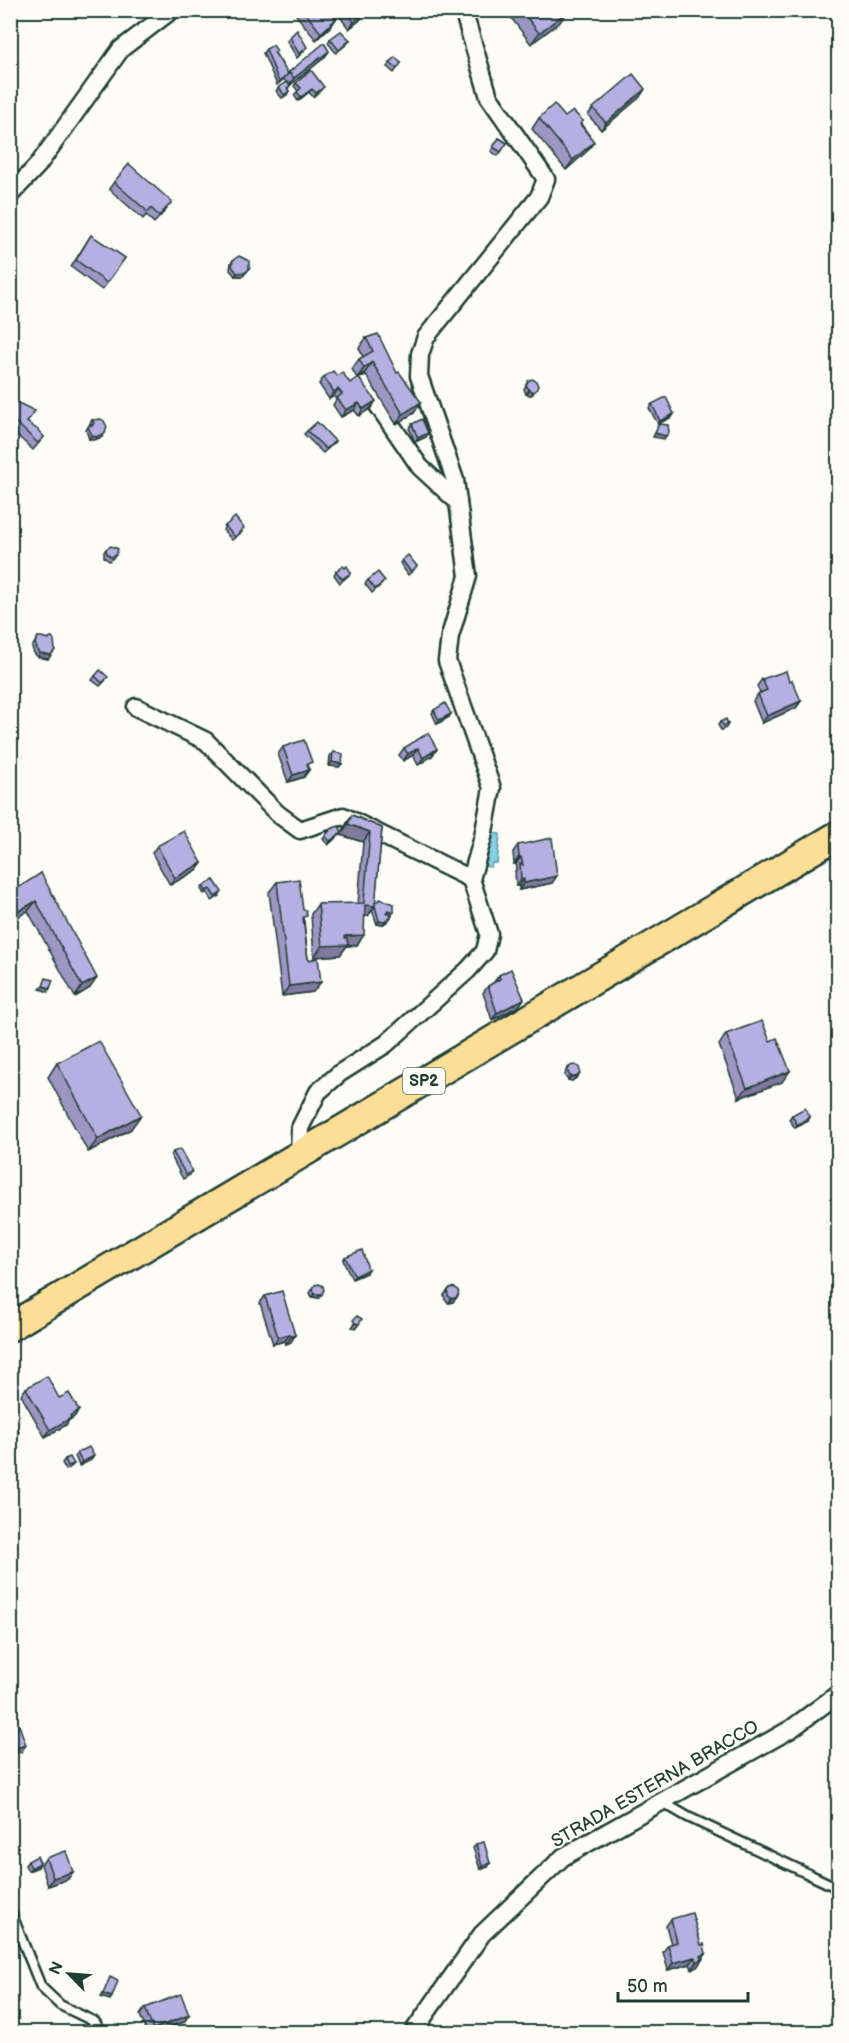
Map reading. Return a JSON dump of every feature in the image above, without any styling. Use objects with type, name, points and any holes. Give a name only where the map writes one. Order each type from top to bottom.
[{"type":"main road","name":"SP2","points":[[10,1327],[838,835]]},
{"type":"street","points":[[10,195],[38,165],[122,49],[172,10]]},
{"type":"street","points":[[299,1155],[300,1128],[318,1092],[340,1073],[386,1044],[485,951],[489,934],[471,879],[483,837],[492,788],[447,661],[450,636],[468,576],[455,480],[419,376],[420,354],[426,337],[539,196],[546,179],[489,97],[463,10]]},
{"type":"street","points":[[364,385],[420,467],[458,502]]},
{"type":"street","points":[[136,707],[206,741],[278,813],[300,830],[343,816],[471,879]]},
{"type":"street","name":"STRADA ESTERNA BRACCO","points":[[413,2032],[482,1934],[563,1857],[790,1729],[838,1694]]},
{"type":"lane","points":[[662,1801],[688,1817],[838,1888]]},
{"type":"lane","points":[[10,1910],[41,1987],[60,2005],[95,2022],[101,2032]]},
{"type":"water","points":[[488,832],[500,834],[497,863],[492,863],[491,867],[484,866]]},
{"type":"building","points":[[303,10],[330,10],[336,19],[321,33]]},
{"type":"building","points":[[345,10],[363,10],[365,13],[354,22]]},
{"type":"building","points":[[521,10],[567,10],[568,11],[539,33]]},
{"type":"building","points":[[297,30],[307,47],[299,54],[290,37]]},
{"type":"building","points":[[341,31],[350,40],[339,50],[330,39]]},
{"type":"building","points":[[324,43],[329,51],[294,78],[289,72]]},
{"type":"building","points":[[273,45],[277,51],[274,52],[288,74],[279,82],[266,49]]},
{"type":"building","points":[[395,57],[401,63],[397,69],[390,63]]},
{"type":"building","points":[[311,70],[324,87],[316,93],[312,89],[301,97],[297,92],[301,88],[296,83]]},
{"type":"building","points":[[633,74],[645,89],[606,123],[593,108]]},
{"type":"building","points":[[287,82],[290,86],[287,88],[289,91],[284,95],[279,87]]},
{"type":"building","points":[[554,104],[565,117],[573,111],[583,121],[580,124],[594,142],[573,160],[539,118]]},
{"type":"building","points":[[499,138],[507,143],[501,152],[493,147]]},
{"type":"building","points":[[129,164],[172,202],[159,216],[151,208],[148,212],[114,182]]},
{"type":"building","points":[[91,235],[125,258],[107,283],[76,260]]},
{"type":"building","points":[[239,256],[249,261],[249,269],[246,272],[237,273],[232,266],[233,260]]},
{"type":"building","points":[[378,334],[397,373],[399,372],[421,402],[403,414],[372,362],[364,368],[359,359],[373,351],[366,338]]},
{"type":"building","points":[[333,371],[337,376],[342,372],[350,383],[358,377],[376,401],[363,409],[359,403],[346,410],[337,398],[342,394],[338,389],[334,392],[324,377]]},
{"type":"building","points":[[532,379],[538,386],[533,392],[526,385]]},
{"type":"building","points":[[666,397],[674,414],[660,421],[652,404]]},
{"type":"building","points":[[10,399],[35,411],[27,422],[44,437],[38,443],[10,417]]},
{"type":"building","points":[[101,419],[107,427],[105,433],[96,437],[92,435],[88,427],[94,423],[92,420]]},
{"type":"building","points":[[422,419],[428,433],[418,438],[412,424]]},
{"type":"building","points":[[317,422],[335,441],[326,449],[307,431]]},
{"type":"building","points":[[659,424],[668,425],[669,432],[666,436],[655,433]]},
{"type":"building","points":[[235,517],[244,528],[235,537],[225,526]]},
{"type":"building","points":[[111,546],[118,549],[116,555],[111,557],[107,554],[106,549]]},
{"type":"building","points":[[408,555],[417,566],[411,572],[402,560]]},
{"type":"building","points":[[343,566],[345,568],[347,566],[351,573],[342,579],[336,571]]},
{"type":"building","points":[[378,572],[385,581],[375,589],[368,580]]},
{"type":"building","points":[[38,637],[49,640],[51,637],[54,640],[55,650],[51,655],[40,653],[37,649],[35,643]]},
{"type":"building","points":[[100,670],[108,677],[102,683],[95,676]]},
{"type":"building","points":[[786,671],[801,701],[767,716],[758,694],[767,690],[762,679]]},
{"type":"building","points":[[445,703],[451,714],[439,720],[434,710]]},
{"type":"building","points":[[726,719],[728,724],[724,726],[720,722]]},
{"type":"building","points":[[428,733],[437,749],[423,758],[418,748],[408,754],[404,748]]},
{"type":"building","points":[[304,740],[312,762],[307,764],[309,770],[293,775],[283,747]]},
{"type":"building","points":[[333,752],[343,754],[342,764],[332,762]]},
{"type":"building","points":[[352,815],[382,828],[375,906],[365,905],[364,935],[345,936],[348,945],[322,946],[318,904],[364,903],[370,832],[348,824]]},
{"type":"building","points":[[339,826],[342,832],[330,841],[325,836],[331,829]]},
{"type":"building","points":[[184,831],[202,863],[175,878],[157,846]]},
{"type":"building","points":[[552,838],[557,876],[524,883],[524,879],[521,879],[520,864],[523,865],[519,857],[518,845]]},
{"type":"building","points":[[41,873],[97,978],[82,986],[36,901],[10,916],[10,893]]},
{"type":"building","points":[[299,879],[303,910],[306,910],[307,916],[303,917],[308,960],[318,958],[321,982],[289,986],[277,882]]},
{"type":"building","points":[[214,880],[222,892],[215,897],[210,889],[206,891],[203,886]]},
{"type":"building","points":[[380,899],[394,904],[394,912],[388,910],[386,913],[392,915],[384,922],[379,921],[375,906]]},
{"type":"building","points":[[511,969],[524,999],[497,1013],[488,986],[500,979],[499,975]]},
{"type":"building","points":[[46,978],[53,980],[50,988],[43,986]]},
{"type":"building","points":[[762,1021],[770,1041],[777,1038],[790,1071],[747,1088],[726,1034]]},
{"type":"building","points":[[99,1041],[141,1115],[98,1139],[57,1063]]},
{"type":"building","points":[[576,1065],[580,1071],[576,1077],[572,1077],[568,1069]]},
{"type":"building","points":[[805,1108],[810,1117],[797,1125],[792,1115]]},
{"type":"building","points":[[180,1149],[192,1171],[186,1175],[173,1152]]},
{"type":"building","points":[[362,1250],[368,1269],[355,1276],[345,1257]]},
{"type":"building","points":[[319,1284],[324,1290],[322,1294],[315,1294],[313,1289]]},
{"type":"building","points":[[453,1287],[459,1293],[453,1299],[447,1293]]},
{"type":"building","points":[[282,1291],[295,1335],[291,1337],[290,1334],[278,1337],[265,1296]]},
{"type":"building","points":[[357,1316],[362,1319],[359,1324],[353,1320]]},
{"type":"building","points":[[47,1376],[59,1398],[69,1393],[79,1410],[70,1416],[71,1418],[50,1430],[26,1388]]},
{"type":"building","points":[[10,1418],[19,1432],[10,1436]]},
{"type":"building","points":[[89,1447],[94,1456],[82,1462],[77,1453]]},
{"type":"building","points":[[70,1457],[74,1464],[68,1466],[65,1459]]},
{"type":"building","points":[[19,1725],[26,1745],[10,1750],[10,1728]]},
{"type":"building","points":[[484,1842],[490,1863],[482,1866],[476,1844]]},
{"type":"building","points":[[66,1851],[73,1872],[53,1878],[46,1858]]},
{"type":"building","points":[[37,1856],[40,1863],[31,1868],[28,1861]]},
{"type":"building","points":[[692,1913],[701,1945],[704,1944],[706,1954],[701,1956],[702,1960],[697,1961],[695,1957],[673,1963],[668,1945],[677,1942],[671,1919]]},
{"type":"building","points":[[110,1977],[118,1981],[112,1997],[103,1994]]},
{"type":"building","points":[[181,1994],[189,2015],[153,2029],[145,2008]]}]
